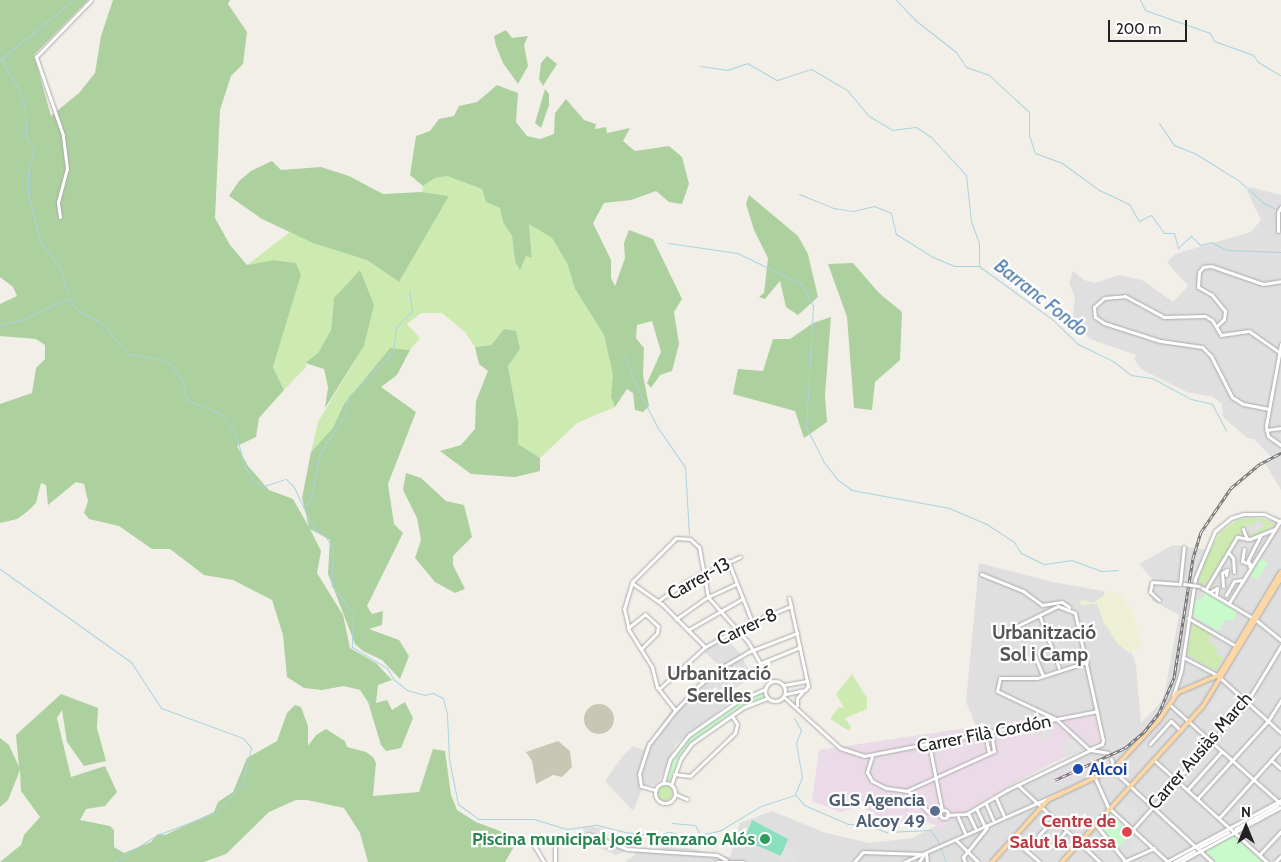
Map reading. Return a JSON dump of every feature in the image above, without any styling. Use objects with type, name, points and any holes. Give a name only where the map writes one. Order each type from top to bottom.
[{"type":"main road","points":[[992,862],[1049,800],[1116,766],[1140,742],[1170,702],[1184,687],[1219,677],[1281,572]]},
{"type":"main road","points":[[1062,862],[1189,721],[1212,691],[1236,646],[1281,578]]},
{"type":"main road","points":[[1207,680],[1212,691]]},
{"type":"street","points":[[60,217],[58,198],[66,169],[63,135],[36,57],[92,0]]},
{"type":"street","points":[[1278,231],[1278,212],[1281,207]]},
{"type":"street","points":[[1217,326],[1224,319],[1225,311],[1212,295],[1198,287],[1199,272],[1207,266],[1263,284],[1281,281]]},
{"type":"street","points":[[1269,409],[1243,404],[1232,397],[1211,356],[1202,347],[1160,341],[1104,322],[1095,317],[1094,307],[1104,298],[1125,296],[1159,316],[1177,319],[1205,316],[1217,326],[1223,336],[1249,331],[1280,352]]},
{"type":"street","points":[[1281,344],[1266,430],[1270,438],[1281,445]]},
{"type":"street","points":[[1266,430],[1281,428]]},
{"type":"street","points":[[1229,603],[1269,537],[1281,522],[1264,514],[1251,513],[1236,515],[1219,527],[1198,567],[1183,657],[1170,702],[1280,803]]},
{"type":"street","points":[[1243,529],[1247,539]]},
{"type":"street","points":[[1206,589],[1236,538],[1247,539],[1275,529]]},
{"type":"street","points":[[1263,534],[1269,537]]},
{"type":"street","points":[[1251,566],[1248,560],[1263,534]]},
{"type":"street","points":[[676,710],[659,689],[641,649],[628,628],[624,609],[632,582],[668,542],[680,537],[693,541],[699,547],[708,598],[754,650],[771,682],[784,685],[807,681]]},
{"type":"street","points":[[1182,584],[1184,547]]},
{"type":"street","points":[[1244,549],[1242,561],[1251,566]]},
{"type":"street","points":[[1228,552],[1233,558],[1234,572]]},
{"type":"street","name":"Carrer-13","points":[[658,601],[703,573],[740,557]]},
{"type":"street","points":[[728,562],[752,622]]},
{"type":"street","points":[[1217,570],[1225,575],[1221,584]]},
{"type":"street","points":[[906,791],[927,811],[944,818],[947,815],[966,814],[1102,744],[1103,740],[1087,662],[1075,613],[1062,602],[1042,605],[1017,588],[981,574]]},
{"type":"street","points":[[1226,595],[1234,580],[1243,580]]},
{"type":"street","points":[[632,582],[658,601],[705,647]]},
{"type":"street","points":[[1159,600],[1150,592],[1152,582],[1199,586],[1254,619],[1281,640]]},
{"type":"street","points":[[676,619],[708,598],[736,584]]},
{"type":"street","points":[[1210,592],[1217,588],[1216,595]]},
{"type":"street","points":[[789,598],[807,681],[804,690],[797,697],[797,705]]},
{"type":"street","points":[[688,630],[718,611],[742,599]]},
{"type":"street","name":"Carrer-8","points":[[659,689],[705,647],[735,630],[791,606]]},
{"type":"street","points":[[1012,629],[1058,606],[1075,613]]},
{"type":"street","points":[[628,628],[645,614],[658,626],[657,633],[641,649]]},
{"type":"street","points":[[1040,616],[1059,668]]},
{"type":"street","points":[[1188,618],[1236,646]]},
{"type":"street","points":[[655,790],[642,786],[639,774],[649,744],[676,710],[705,680],[754,650],[797,633]]},
{"type":"street","name":"Carrer Ausiàs March","points":[[1133,829],[1247,702],[1281,646]]},
{"type":"street","points":[[761,663],[800,647]]},
{"type":"street","points":[[1032,649],[1043,676]]},
{"type":"street","points":[[1183,657],[1219,677],[1281,733]]},
{"type":"street","points":[[1087,662],[1059,668],[1043,676],[1000,678],[996,685],[997,691],[1056,719],[1088,750],[1108,753]]},
{"type":"street","points":[[675,794],[670,802],[661,803],[655,796],[655,790],[663,783],[670,759],[689,734],[738,701],[765,689],[771,682]]},
{"type":"street","points":[[784,685],[785,695],[840,748],[872,756],[867,768],[871,780],[886,788],[906,791],[991,752]]},
{"type":"street","points":[[765,689],[767,698]]},
{"type":"street","points":[[767,698],[776,702],[785,695],[804,690]]},
{"type":"street","points":[[686,799],[675,794],[671,785],[674,774],[691,744],[732,716],[767,698]]},
{"type":"street","points":[[1198,799],[1268,722],[1281,700]]},
{"type":"street","name":"Carrer Filà Cordón","points":[[872,756],[1097,711]]},
{"type":"street","points":[[674,774],[686,777],[692,775],[735,733],[737,724],[732,716]]},
{"type":"street","points":[[1150,744],[1171,721],[1181,730]]},
{"type":"street","points":[[991,732],[991,752]]},
{"type":"street","points":[[985,733],[991,752]]},
{"type":"street","points":[[929,744],[942,810],[940,815]]},
{"type":"street","points":[[1219,818],[1281,749]]},
{"type":"street","points":[[1187,790],[1222,751]]},
{"type":"street","points":[[1111,759],[1117,774],[1212,862]]},
{"type":"street","points":[[1154,760],[1219,818],[1229,830],[1234,831],[1267,862]]},
{"type":"street","points":[[1271,760],[1281,769]]},
{"type":"street","points":[[1095,778],[1110,809],[1154,848],[1166,862],[1280,803]]},
{"type":"street","points":[[663,783],[671,785]]},
{"type":"street","points":[[1019,786],[1053,820],[1100,862]]},
{"type":"street","points":[[854,862],[863,852],[925,853],[955,841],[985,825],[1072,789]]},
{"type":"street","points":[[996,798],[1004,816]]},
{"type":"street","points":[[1200,849],[1280,803]]},
{"type":"street","points":[[986,804],[993,820]]},
{"type":"street","points":[[942,810],[947,815]]},
{"type":"street","points":[[977,810],[985,825]]},
{"type":"street","points":[[969,815],[975,828]]},
{"type":"street","points":[[958,817],[965,833]]},
{"type":"street","points":[[1039,835],[1053,820]]},
{"type":"street","points":[[965,862],[963,857],[985,825]]},
{"type":"street","points":[[1096,825],[1124,861],[1154,848]]},
{"type":"street","points":[[1180,862],[1229,830]]},
{"type":"street","points":[[1051,847],[1066,831]]},
{"type":"street","points":[[1259,855],[1281,831]]},
{"type":"street","points":[[588,834],[626,849],[717,854],[726,860]]},
{"type":"street","points":[[544,862],[533,844],[536,837],[555,842],[555,862]]},
{"type":"street","points":[[1013,839],[1039,862]]},
{"type":"street","points":[[955,841],[978,862]]},
{"type":"street","points":[[1174,862],[1195,848]]},
{"type":"street","points":[[919,861],[925,853]]},
{"type":"street","points":[[925,853],[927,862]]},
{"type":"street","points":[[907,861],[908,854]]},
{"type":"street","points":[[918,854],[919,861]]},
{"type":"street","points":[[907,861],[918,854]]},
{"type":"street","points":[[1275,862],[1281,856]]},
{"type":"street","points":[[716,862],[726,860],[743,862]]},
{"type":"shaded area","points":[[1250,187],[1281,195],[1281,490],[1265,463],[1273,459],[1254,439],[1247,438],[1223,417],[1222,404],[1213,397],[1187,392],[1141,369],[1134,359],[1136,355],[1090,339],[1076,323],[1073,316],[1075,297],[1069,283],[1073,271],[1084,280],[1095,283],[1119,275],[1142,280],[1173,302],[1188,286],[1167,262],[1175,254],[1251,232],[1261,220],[1247,191]]},
{"type":"shaded area","points":[[1248,517],[1281,521],[1281,862],[625,862],[637,853],[625,851],[616,855],[579,839],[584,827],[593,827],[604,829],[608,839],[632,849],[650,851],[666,847],[668,844],[730,857],[740,823],[772,811],[823,832],[869,843],[912,838],[1105,740],[1098,710],[978,731],[966,702],[979,563],[1053,582],[1103,591],[1120,620],[1136,665],[1141,723],[1161,702],[1165,691],[1179,615],[1153,601],[1147,589],[1152,579],[1139,564],[1173,545],[1210,550],[1237,520]]},
{"type":"shaded area","points":[[1111,591],[1121,595],[1133,613],[1142,648],[1129,653],[1118,644],[1103,621],[1097,604],[1080,605],[1081,600],[1093,603]]},
{"type":"shaded area","points":[[724,637],[740,653],[752,677],[722,697],[727,705],[676,744],[660,780],[655,785],[644,785],[633,811],[605,781],[622,757],[633,746],[643,750],[670,712],[719,666],[703,650]]},
{"type":"shaded area","points":[[1225,687],[1242,704],[1238,709],[1229,701],[1216,715],[1207,707]]},
{"type":"shaded area","points":[[599,704],[605,705],[613,713],[613,725],[605,733],[599,734],[593,733],[585,725],[584,719],[585,713],[593,705]]},
{"type":"shaded area","points":[[1094,709],[1101,742],[1048,765],[971,808],[943,828],[922,820],[883,825],[873,812],[867,811],[866,805],[840,812],[812,801],[819,750]]},
{"type":"shaded area","points":[[1050,723],[1052,736],[1040,742],[1036,734],[1028,736],[1027,728]]},
{"type":"shaded area","points":[[1071,737],[1083,750],[1065,758],[1061,745]]},
{"type":"shaded area","points":[[558,741],[570,751],[572,767],[562,777],[553,775],[536,784],[532,761],[526,752]]},
{"type":"shaded area","points":[[1111,752],[1113,758],[1098,764],[1100,767],[1055,783],[1052,777]]},
{"type":"shaded area","points":[[1123,801],[1139,814],[1132,823],[1116,810]]},
{"type":"shaded area","points":[[1136,836],[1150,848],[1138,854],[1129,843]]},
{"type":"shaded area","points":[[787,846],[792,850],[796,862],[778,859]]},
{"type":"green space","points":[[0,0],[88,0],[34,55],[51,116],[79,93],[95,73],[101,36],[113,0],[230,0],[228,4],[247,32],[243,64],[231,76],[220,110],[215,218],[230,245],[247,265],[273,260],[296,263],[301,275],[273,367],[284,390],[259,418],[256,437],[237,446],[248,466],[269,490],[293,499],[309,527],[302,498],[311,452],[333,428],[344,404],[390,348],[410,350],[397,375],[381,387],[416,412],[388,484],[394,524],[403,533],[367,606],[372,614],[383,611],[382,625],[369,629],[399,640],[409,656],[400,679],[382,660],[363,651],[355,644],[328,574],[330,540],[310,529],[321,551],[317,573],[343,615],[350,648],[376,663],[392,680],[378,685],[376,703],[387,700],[392,710],[405,702],[413,718],[401,748],[386,751],[381,745],[368,702],[360,690],[344,686],[322,690],[304,688],[287,677],[283,635],[272,600],[233,580],[204,575],[170,549],[152,549],[119,526],[89,519],[84,513],[88,501],[84,484],[76,482],[48,505],[46,485],[41,483],[36,503],[28,511],[17,519],[0,523],[0,404],[32,393],[36,368],[45,359],[45,345],[36,339],[0,336],[0,304],[17,296],[13,287],[0,277]]},
{"type":"green space","points":[[506,30],[512,38],[528,36],[524,45],[528,66],[518,84],[503,63],[496,46],[494,36]]},
{"type":"green space","points":[[547,56],[557,64],[543,86],[539,79],[541,63]]},
{"type":"green space","points":[[497,85],[518,93],[516,122],[527,136],[540,139],[554,134],[555,113],[566,99],[584,120],[596,124],[595,129],[606,127],[607,133],[630,128],[623,141],[635,151],[669,146],[682,157],[689,184],[682,204],[669,202],[656,191],[631,200],[604,203],[593,223],[611,260],[611,278],[615,286],[625,258],[624,243],[629,230],[653,239],[682,299],[674,312],[679,344],[672,371],[660,375],[651,388],[647,383],[661,352],[652,321],[637,325],[636,338],[644,348],[643,375],[649,406],[643,412],[635,410],[633,393],[627,389],[615,407],[611,397],[613,375],[604,335],[575,289],[567,263],[552,238],[529,224],[532,258],[526,256],[520,270],[515,262],[512,236],[503,222],[500,208],[486,202],[482,189],[447,176],[435,178],[423,186],[410,175],[416,136],[430,131],[439,119],[454,116],[459,106],[477,102]]},
{"type":"green space","points":[[545,89],[549,94],[549,105],[541,128],[535,123]]},
{"type":"green space","points":[[272,161],[281,170],[321,167],[349,176],[383,194],[422,192],[449,196],[399,282],[367,260],[313,243],[262,219],[229,196],[239,181],[251,171]]},
{"type":"green space","points":[[447,176],[482,189],[487,202],[500,207],[503,222],[512,236],[515,262],[519,269],[526,256],[532,258],[529,224],[552,238],[567,263],[575,289],[604,335],[614,375],[611,397],[615,407],[577,423],[540,458],[518,445],[518,420],[508,366],[520,349],[504,329],[491,345],[475,347],[465,332],[442,313],[421,313],[407,324],[420,338],[410,350],[390,348],[344,404],[334,428],[311,452],[318,422],[364,346],[334,298],[331,330],[318,353],[305,363],[307,366],[284,390],[273,367],[301,275],[296,263],[273,260],[247,265],[290,232],[367,260],[399,282],[449,196],[422,192],[423,186],[435,178]]},
{"type":"green space","points":[[749,195],[798,236],[808,254],[818,297],[798,315],[786,307],[780,281],[765,299],[759,297],[764,293],[768,258],[754,230],[746,204]]},
{"type":"green space","points":[[853,263],[879,293],[902,312],[900,360],[875,382],[872,410],[854,408],[847,317],[828,264]]},
{"type":"green space","points":[[360,270],[374,305],[364,346],[325,408],[328,387],[324,369],[305,363],[318,353],[331,330],[334,298]]},
{"type":"green space","points":[[831,317],[825,395],[827,422],[804,438],[795,411],[733,394],[738,369],[763,371],[773,339],[790,339],[813,323]]},
{"type":"green space","points":[[504,329],[516,331],[520,349],[508,366],[518,420],[518,444],[540,458],[540,471],[515,477],[471,474],[440,451],[461,445],[475,429],[476,401],[488,371],[479,364],[475,347],[491,345]]},
{"type":"green space","points":[[406,473],[421,478],[446,501],[464,505],[472,537],[453,556],[453,565],[465,589],[455,593],[435,582],[415,558],[421,540],[417,518],[403,490]]},
{"type":"green space","points":[[1262,518],[1277,526],[1269,526],[1269,529],[1251,537],[1249,533],[1255,533],[1265,525],[1259,520],[1251,526],[1246,523],[1247,527],[1241,529],[1245,537],[1237,534],[1206,586],[1198,583],[1204,562],[1219,533],[1237,520]]},
{"type":"green space","points":[[1260,558],[1268,563],[1258,579],[1251,576]]},
{"type":"green space","points":[[1204,591],[1237,611],[1234,620],[1225,620],[1218,631],[1193,616],[1195,600],[1203,599]]},
{"type":"green space","points":[[1193,622],[1212,633],[1207,641],[1218,648],[1215,653],[1223,658],[1216,671],[1187,654]]},
{"type":"green space","points":[[852,674],[867,698],[867,709],[845,718],[851,727],[849,731],[830,719],[839,707],[844,708],[836,694]]},
{"type":"green space","points":[[764,690],[765,697],[739,708],[691,743],[678,760],[671,782],[664,781],[671,760],[693,732],[725,710]]},
{"type":"green space","points":[[61,694],[98,708],[97,728],[106,761],[84,766],[67,742],[62,710],[57,718],[71,777],[105,766],[117,792],[105,806],[86,809],[80,820],[110,826],[114,830],[114,847],[124,853],[151,842],[158,834],[165,835],[214,812],[218,802],[233,792],[247,758],[277,741],[287,713],[295,705],[301,707],[308,726],[308,746],[316,735],[326,729],[345,741],[347,747],[366,752],[373,757],[376,763],[373,796],[419,792],[433,749],[445,751],[451,795],[457,810],[476,822],[519,838],[505,862],[368,862],[360,833],[344,808],[307,800],[296,800],[269,812],[226,854],[204,862],[0,862],[21,845],[24,835],[40,817],[21,791],[20,770],[8,800],[0,807],[0,738],[9,745],[19,767],[16,735]]},
{"type":"green space","points":[[662,785],[668,785],[673,790],[671,799],[662,801],[657,796],[657,790]]},
{"type":"green space","points":[[1111,814],[1123,824],[1118,830],[1126,840],[1117,848],[1099,827]]},
{"type":"green space","name":"Piscina municipal José Trenzano Alós","points":[[752,820],[788,839],[781,856],[744,840]]},
{"type":"green space","points":[[1233,836],[1262,862],[1217,862],[1205,851]]},
{"type":"waterway","points":[[1,59],[73,0]]},
{"type":"waterway","points":[[896,0],[915,20],[956,52],[966,67],[989,75],[1029,112],[1029,135],[1035,153],[1062,163],[1099,190],[1129,204],[1139,221],[1151,215],[1164,233],[1174,233],[1178,248],[1191,236],[1200,245],[1211,242],[1227,250],[1281,252]]},
{"type":"waterway","points":[[1140,0],[1145,10],[1210,33],[1214,41],[1253,55],[1258,62],[1281,76]]},
{"type":"waterway","points":[[0,58],[17,86],[25,108],[26,136],[34,150],[28,171],[28,195],[41,243],[60,268],[69,298],[76,309],[103,324],[128,354],[160,359],[172,365],[184,384],[185,396],[189,401],[219,413],[235,431],[244,465],[255,482],[264,486],[286,479],[294,487],[313,528],[326,537],[333,549],[332,586],[353,613],[352,647],[387,668],[393,679],[407,690],[424,695],[433,693],[443,698],[447,714],[449,759],[458,804],[479,819],[534,819],[567,829],[597,825],[625,832],[651,835],[670,832],[690,837],[719,831],[761,806],[795,795]]},
{"type":"waterway","name":"Barranc Fondo","points":[[700,66],[727,70],[747,63],[777,80],[811,69],[847,90],[869,116],[892,130],[916,127],[931,137],[966,175],[971,221],[979,243],[979,266],[1053,320],[1078,344],[1113,361],[1131,375],[1152,378],[1191,399],[1212,404],[1226,430]]},
{"type":"waterway","points":[[1159,123],[1174,145],[1196,154],[1238,180],[1265,204],[1281,211]]},
{"type":"waterway","points":[[799,194],[833,208],[853,211],[874,206],[891,213],[896,234],[933,257],[954,266],[979,266]]},
{"type":"waterway","points":[[668,243],[737,253],[802,284],[813,306],[806,427],[823,461],[838,480],[852,490],[949,508],[985,523],[1014,542],[1021,553],[1044,564],[1071,560],[1102,571],[1118,570]]},
{"type":"waterway","points":[[303,507],[311,499],[320,453],[344,416],[349,396],[393,352],[396,327],[412,311],[409,290]]},
{"type":"waterway","points":[[0,325],[20,320],[68,299]]},
{"type":"waterway","points":[[625,354],[636,386],[658,428],[685,467],[689,534]]},
{"type":"waterway","points":[[0,569],[131,662],[161,708],[243,738],[251,748],[242,784],[215,813],[157,835],[114,862]]},
{"type":"waterway","points":[[794,718],[801,730],[796,743],[802,777],[795,794]]},
{"type":"waterway","points":[[796,795],[804,805],[848,824],[866,824],[886,832],[930,830],[937,839],[946,862]]},
{"type":"waterway","points":[[672,823],[695,825],[702,838]]},
{"type":"railway","points":[[1055,780],[1125,748],[1144,732],[1159,713],[1174,678],[1193,558],[1201,532],[1231,488],[1260,464],[1281,453]]},
{"type":"place","name":"Alcoi","points":[[1078,769]]},
{"type":"place","name":"GLS Agencia Alcoy 49","points":[[935,811]]},
{"type":"place","name":"Centre de Salut la Bassa","points":[[1127,832]]},
{"type":"place","name":"Piscina municipal José Trenzano Alós","points":[[765,839]]},
{"type":"district","name":"Urbanització Sol i Camp","points":[[1044,644]]},
{"type":"district","name":"Urbanització Serelles","points":[[719,685]]}]
